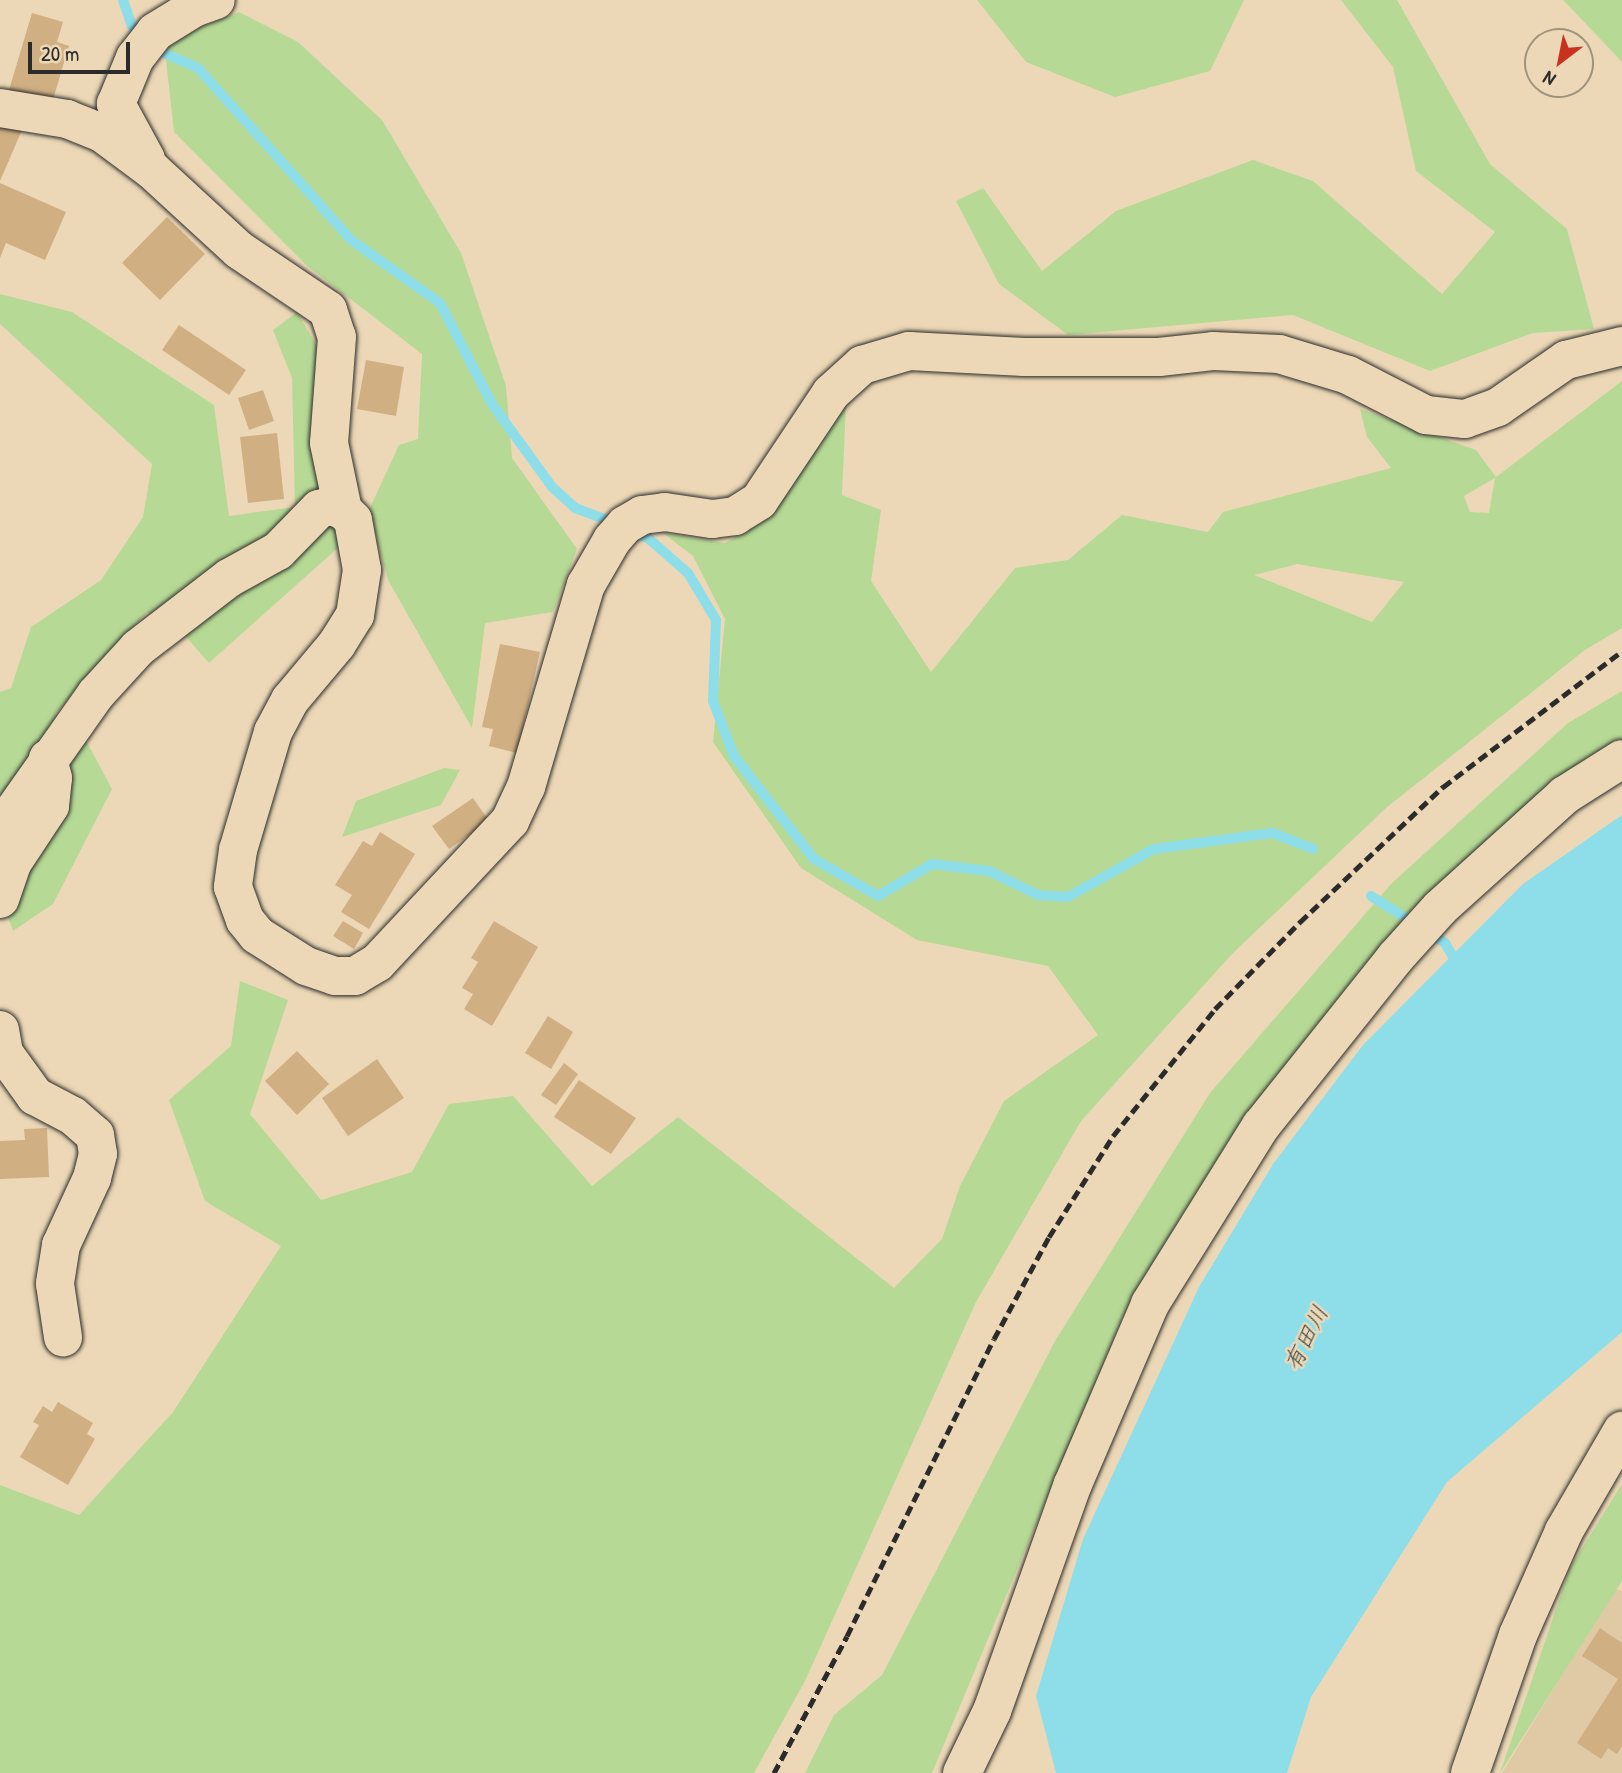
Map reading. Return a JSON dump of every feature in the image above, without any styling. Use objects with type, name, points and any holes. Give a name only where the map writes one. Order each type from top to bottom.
[{"type":"street","points":[[152,170],[116,104],[145,45],[194,8],[216,0]]},
{"type":"street","points":[[0,108],[67,119],[102,133],[152,170],[239,250],[328,310],[337,337],[329,443],[343,510]]},
{"type":"street","points":[[0,830],[96,694],[138,648],[229,578],[278,551],[319,509],[330,506],[343,510],[353,520],[362,570],[355,615],[337,644],[290,700],[273,732],[237,850],[233,887],[245,920],[257,935],[306,966],[335,976],[355,976],[377,963],[510,821],[526,787],[586,585],[611,540],[625,525],[642,515],[665,512],[712,519],[735,516],[759,501],[831,393],[862,365],[909,351],[1024,357],[1159,357],[1213,351],[1279,354],[1348,375],[1426,415],[1465,419],[1498,407],[1566,360],[1622,346]]},
{"type":"street","points":[[0,899],[13,862],[50,806],[52,778],[48,759]]},
{"type":"street","points":[[962,1773],[992,1711],[1073,1484],[1150,1304],[1261,1126],[1395,957],[1440,908],[1565,795],[1622,759]]},
{"type":"street","points":[[0,1030],[4,1053],[36,1096],[73,1116],[94,1135],[98,1154],[92,1178],[61,1245],[55,1284],[63,1337]]},
{"type":"street","points":[[1470,1773],[1518,1635],[1564,1531],[1622,1431]]},
{"type":"shaded area","points":[[1615,1589],[1622,1591],[1622,1773],[1502,1773]]},
{"type":"green space","points":[[977,0],[1244,0],[1210,71],[1115,97],[1026,62]]},
{"type":"green space","points":[[1341,0],[1397,0],[1490,164],[1567,229],[1594,329],[1533,333],[1430,371],[1293,315],[1068,335],[999,284],[956,201],[983,188],[1042,271],[1116,211],[1253,160],[1313,181],[1442,294],[1495,232],[1416,171],[1393,67]]},
{"type":"green space","points":[[1563,0],[1622,0],[1622,62],[1594,32],[1594,28],[1587,25]]},
{"type":"green space","points":[[239,12],[298,42],[382,120],[461,253],[506,386],[512,458],[577,549],[553,612],[485,623],[472,728],[388,580],[369,510],[399,445],[418,439],[422,354],[306,265],[174,132],[164,42]]},
{"type":"green space","points":[[0,294],[72,312],[214,405],[229,516],[295,507],[292,378],[273,330],[297,312],[329,367],[340,546],[209,663],[180,630],[147,612],[55,714],[82,733],[112,789],[53,904],[13,931],[0,896],[0,692],[11,688],[31,627],[101,580],[143,517],[152,464],[0,324]]},
{"type":"green space","points":[[1622,381],[1622,628],[1585,650],[1386,808],[1233,953],[1081,1121],[976,1302],[805,1681],[754,1773],[0,1773],[0,1485],[79,1515],[173,1412],[281,1246],[205,1201],[169,1100],[231,1046],[240,981],[288,1000],[250,1114],[321,1200],[412,1172],[449,1104],[513,1096],[592,1186],[678,1117],[894,1288],[942,1239],[960,1186],[1004,1101],[1098,1035],[1048,966],[917,940],[801,868],[713,742],[725,619],[693,556],[663,533],[725,543],[766,520],[846,404],[842,495],[881,510],[871,581],[931,672],[1015,568],[1068,560],[1122,515],[1208,532],[1223,512],[1391,468],[1367,437],[1360,409],[1476,450],[1496,477]],"holes":[[[1495,478],[1489,513],[1470,512],[1464,496]],[[1297,564],[1404,582],[1372,622],[1254,575]]]},
{"type":"green space","points":[[1622,691],[1622,742],[1423,900],[1255,1103],[1123,1316],[932,1773],[805,1773],[834,1715],[882,1675],[1055,1341],[1210,1093],[1392,883],[1568,723]]},
{"type":"green space","points":[[444,768],[460,770],[441,805],[342,837],[356,801]]},
{"type":"green space","points":[[1622,1484],[1622,1581],[1500,1773],[1570,1568]]},
{"type":"water","name":"有田川","points":[[1622,815],[1622,1332],[1447,1482],[1311,1697],[1287,1773],[1056,1773],[1036,1696],[1083,1539],[1199,1287],[1273,1164],[1363,1045],[1523,884]]},
{"type":"building","points":[[32,13],[63,22],[57,42],[69,46],[52,103],[9,90]]},
{"type":"building","points":[[0,121],[22,130],[0,181]]},
{"type":"building","points":[[0,183],[66,212],[45,260],[6,243],[0,258]]},
{"type":"building","points":[[167,217],[205,254],[160,300],[122,263]]},
{"type":"building","points":[[179,325],[246,370],[229,395],[162,350]]},
{"type":"building","points":[[366,360],[404,367],[396,416],[357,409]]},
{"type":"building","points":[[263,390],[274,421],[249,430],[238,398]]},
{"type":"building","points":[[277,433],[284,499],[248,503],[240,437]]},
{"type":"building","points":[[500,644],[540,652],[517,753],[489,746],[493,729],[482,727]]},
{"type":"building","points":[[473,798],[489,821],[449,849],[432,826]]},
{"type":"building","points":[[380,832],[415,854],[369,929],[341,912],[352,895],[335,885],[363,841],[372,846]]},
{"type":"building","points":[[343,921],[363,933],[354,949],[333,936]]},
{"type":"building","points":[[494,921],[538,947],[492,1026],[464,1009],[473,994],[462,988],[478,962],[471,958]]},
{"type":"building","points":[[548,1016],[573,1032],[551,1069],[525,1053]]},
{"type":"building","points":[[297,1051],[329,1084],[297,1115],[265,1081]]},
{"type":"building","points":[[377,1059],[404,1098],[348,1136],[322,1098]]},
{"type":"building","points":[[564,1063],[578,1074],[556,1105],[541,1095]]},
{"type":"building","points":[[579,1080],[636,1118],[611,1154],[554,1117]]},
{"type":"building","points":[[47,1128],[49,1177],[0,1179],[0,1141],[25,1140],[24,1129]]},
{"type":"building","points":[[58,1402],[93,1423],[87,1434],[95,1439],[68,1485],[20,1457],[39,1425],[33,1422],[43,1406],[52,1412]]},
{"type":"building","points":[[1600,1628],[1622,1643],[1622,1746],[1617,1754],[1608,1748],[1601,1759],[1577,1743],[1618,1679],[1582,1656]]},
{"type":"waterway","points":[[123,0],[132,26],[155,49],[198,68],[351,240],[440,303],[492,404],[552,487],[575,508],[618,524]]},
{"type":"waterway","points":[[632,531],[649,539],[688,573],[716,620],[713,701],[734,756],[814,859],[878,896],[932,864],[989,871],[1038,895],[1068,897],[1154,849],[1273,833],[1313,849]]},
{"type":"waterway","points":[[1371,896],[1445,943],[1459,967]]},
{"type":"railway","points":[[774,1773],[847,1636],[994,1339],[1049,1237],[1113,1136],[1215,1009],[1300,922],[1443,787],[1622,651]]}]
